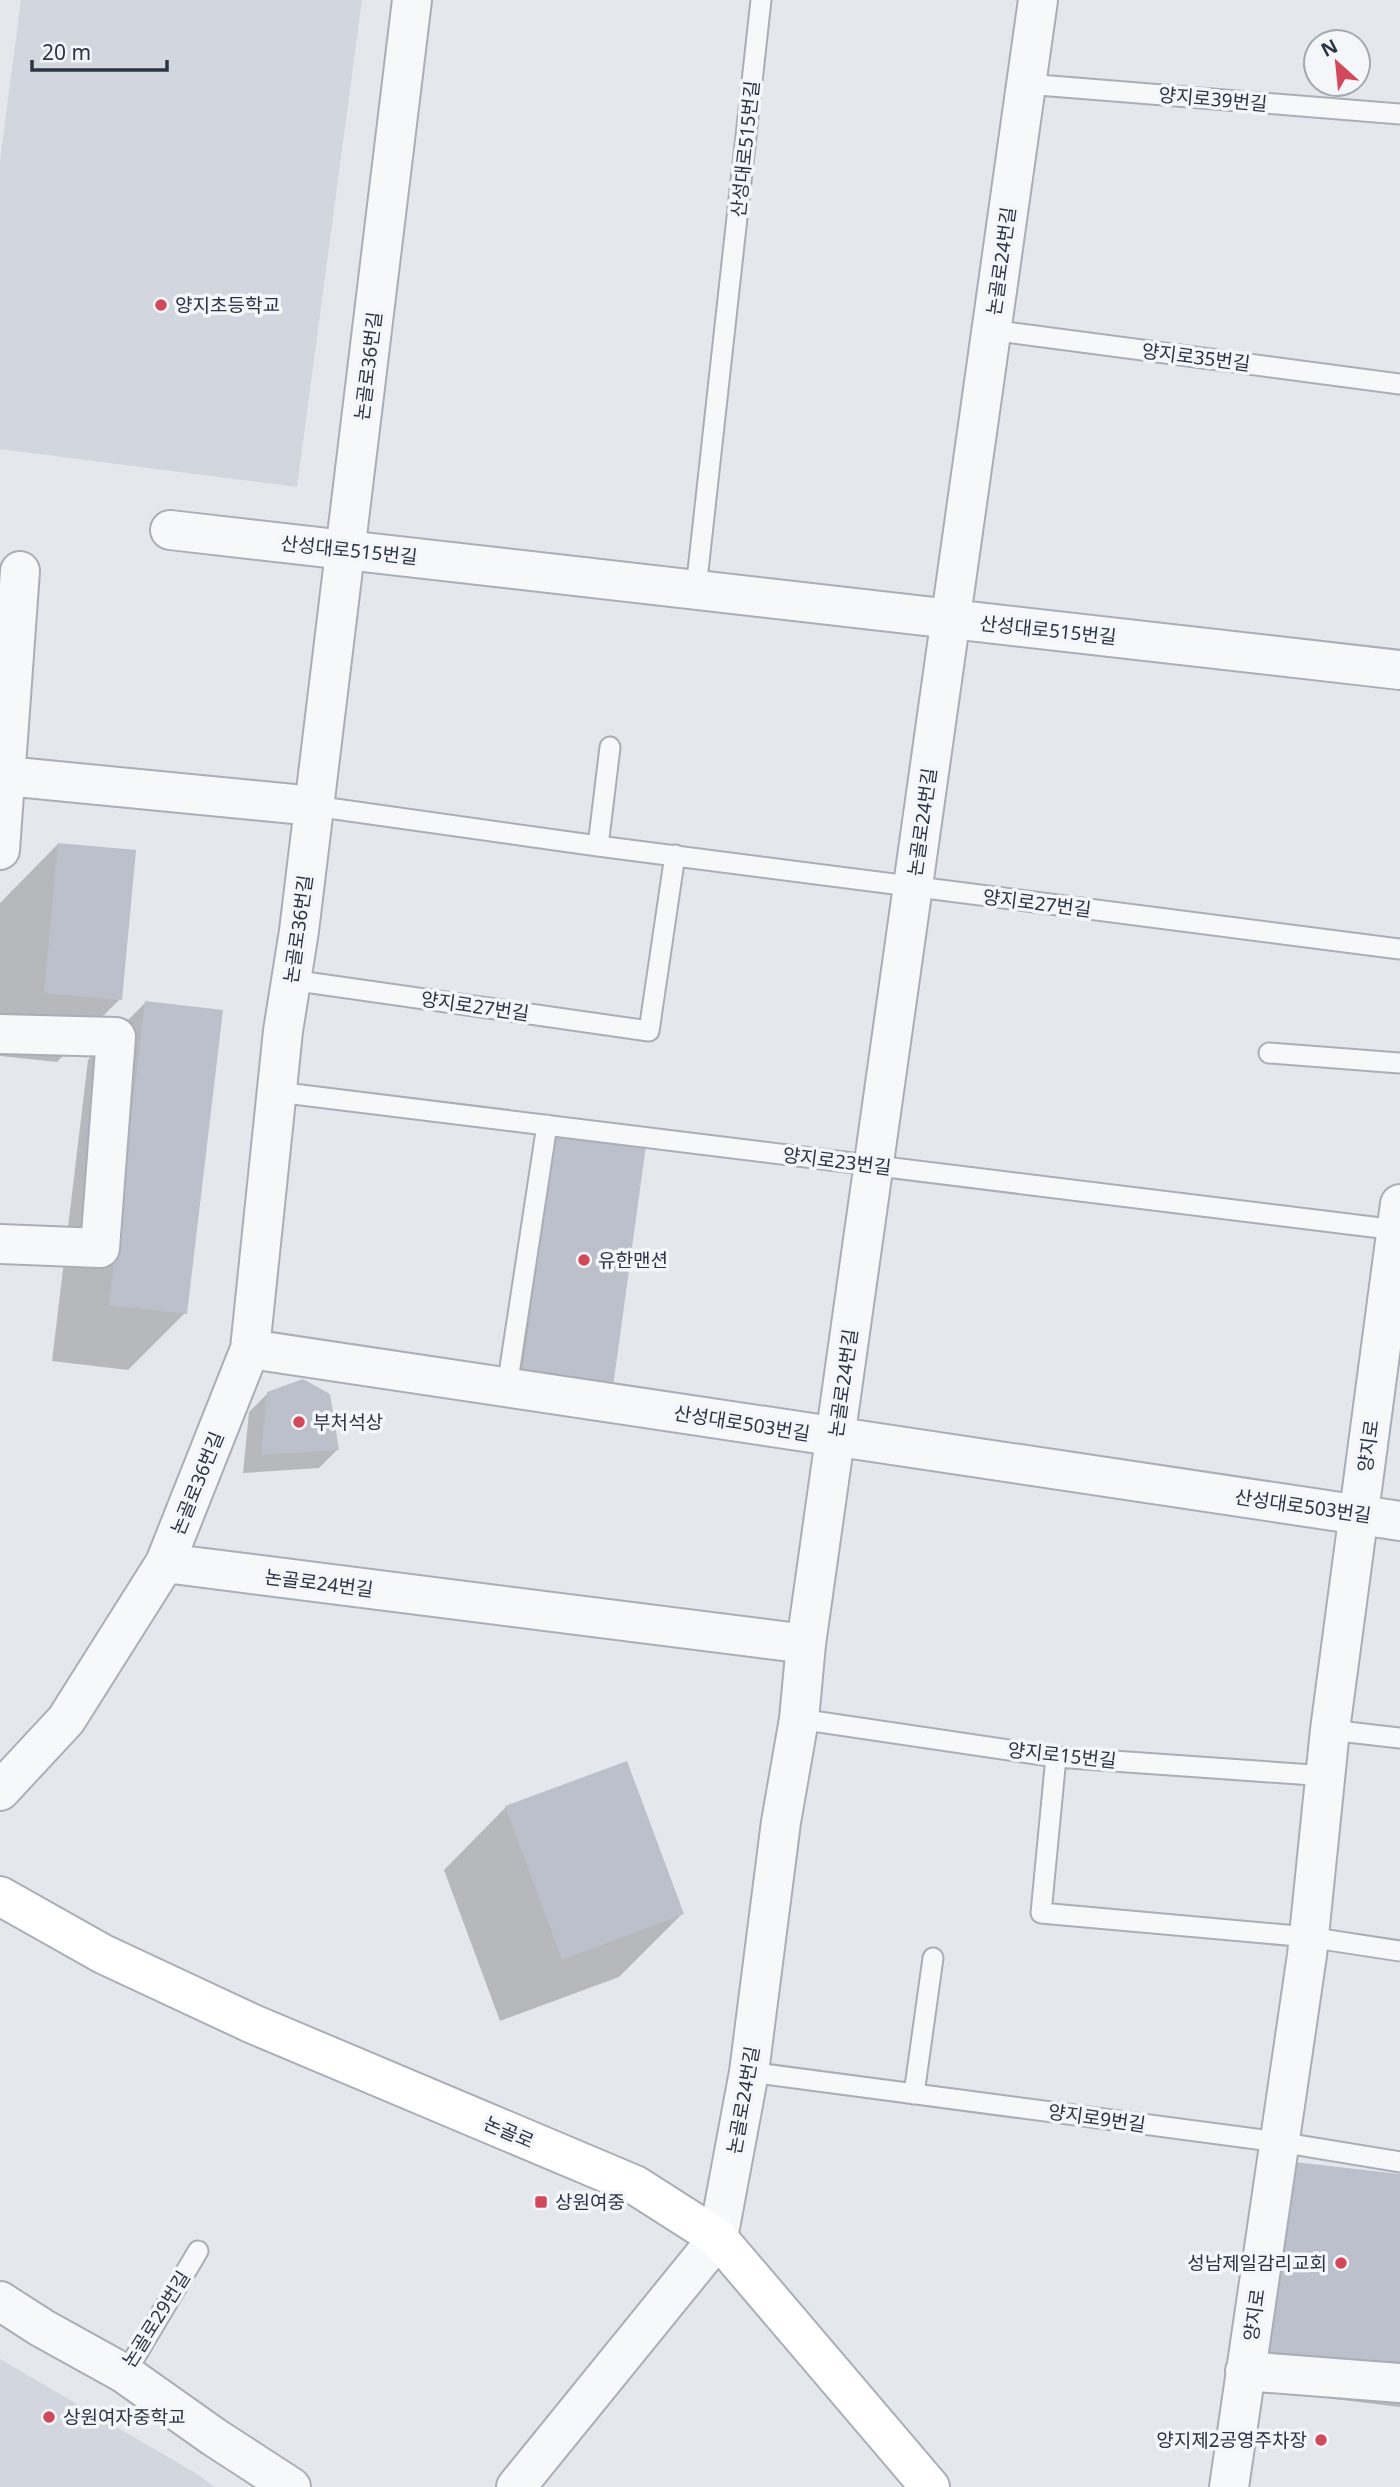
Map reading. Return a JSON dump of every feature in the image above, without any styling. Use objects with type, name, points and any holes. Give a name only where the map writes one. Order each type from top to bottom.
[{"type":"street","name":"논골로36번길","points":[[0,1791],[66,1720],[165,1563],[250,1349],[283,1031],[314,806],[412,0]]},
{"type":"street","name":"논골로24번길","points":[[516,2487],[718,2238],[749,2072],[781,1822],[799,1719],[806,1644],[1038,0]]},
{"type":"street","name":"산성대로515번길","points":[[170,530],[1400,670]]},
{"type":"street","points":[[0,850],[20,571]]},
{"type":"street","points":[[6,776],[314,806]]},
{"type":"street","points":[[0,1034],[116,1037],[100,1248],[0,1244]]},
{"type":"street","name":"양지로","points":[[1229,2487],[1308,1937],[1330,1730],[1398,1217]]},
{"type":"street","name":"산성대로503번길","points":[[250,1349],[1400,1521]]},
{"type":"street","name":"논골로24번길","points":[[165,1563],[806,1644]]},
{"type":"street","name":"논골로","points":[[0,1896],[103,1954],[253,2024],[635,2185],[718,2238],[930,2487]]},
{"type":"street","name":"논골로29번길","points":[[0,2301],[42,2328],[125,2374]]},
{"type":"street","points":[[1245,2371],[1400,2383]]},
{"type":"street","points":[[125,2374],[214,2438],[291,2487]]},
{"type":"lane","name":"산성대로515번길","points":[[696,589],[761,0]]},
{"type":"lane","name":"양지로39번길","points":[[1026,84],[1400,114]]},
{"type":"lane","name":"양지로35번길","points":[[991,330],[1400,384]]},
{"type":"lane","points":[[598,846],[610,747]]},
{"type":"lane","name":"양지로27번길","points":[[314,806],[598,846],[1400,949]]},
{"type":"lane","name":"양지로27번길","points":[[292,980],[649,1031],[675,855]]},
{"type":"lane","points":[[1269,1053],[1400,1063]]},
{"type":"lane","name":"양지로23번길","points":[[277,1092],[873,1166],[1398,1217]]},
{"type":"lane","points":[[507,1387],[547,1125]]},
{"type":"lane","name":"양지로15번길","points":[[799,1719],[1056,1757],[1327,1776]]},
{"type":"lane","points":[[1330,1730],[1400,1738]]},
{"type":"lane","points":[[1056,1757],[1041,1913],[1308,1937],[1400,1951]]},
{"type":"lane","points":[[914,2094],[933,1958]]},
{"type":"lane","name":"양지로9번길","points":[[749,2072],[1279,2142]]},
{"type":"lane","points":[[1279,2142],[1400,2162]]},
{"type":"lane","name":"논골로29번길","points":[[125,2374],[198,2252]]},
{"type":"shaded area","name":"양지초등학교","points":[[21,0],[362,0],[297,487],[0,449],[0,161]]},
{"type":"shaded area","name":"상원여자중학교","points":[[0,2359],[197,2474],[215,2487],[0,2487]]},
{"type":"building","points":[[58,843],[136,850],[122,1000],[44,993]]},
{"type":"building","points":[[145,1001],[223,1010],[187,1314],[109,1305]]},
{"type":"building","name":"유한맨션","points":[[555,1133],[646,1145],[613,1387],[522,1375]]},
{"type":"building","name":"부처석상","points":[[303,1379],[330,1394],[339,1450],[261,1455],[267,1392]]},
{"type":"building","points":[[627,1761],[684,1914],[562,1960],[505,1806]]},
{"type":"building","name":"성남제일감리교회","points":[[1294,2162],[1400,2174],[1400,2368],[1270,2352]]},
{"type":"place","name":"양지초등학교","points":[[161,305]]},
{"type":"place","name":"유한맨션","points":[[584,1260]]},
{"type":"place","name":"부처석상","points":[[299,1422]]},
{"type":"place","name":"상원여중","points":[[541,2202]]},
{"type":"place","name":"성남제일감리교회","points":[[1341,2263]]},
{"type":"place","name":"상원여자중학교","points":[[49,2417]]},
{"type":"place","name":"양지제2공영주차장","points":[[1321,2440]]}]
